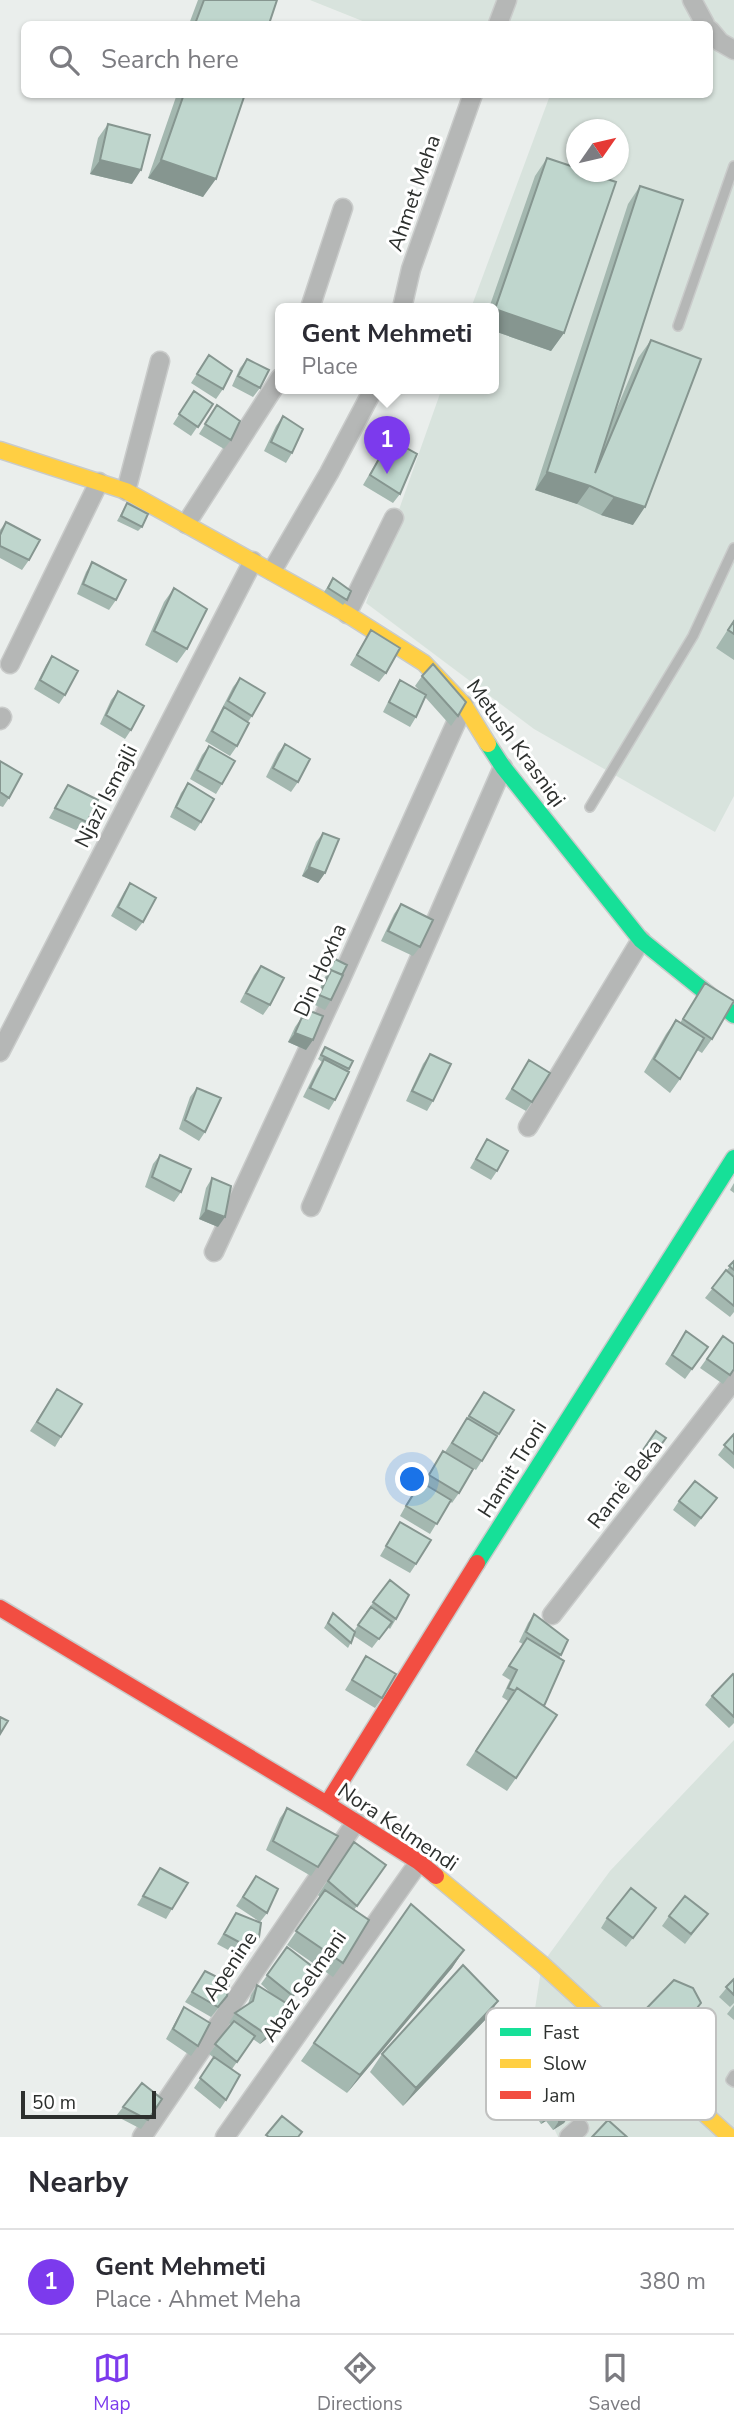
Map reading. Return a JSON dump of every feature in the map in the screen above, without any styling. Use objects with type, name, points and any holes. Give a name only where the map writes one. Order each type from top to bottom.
[{"type":"street","points":[[499,21],[507,0]]},
{"type":"street","points":[[692,0],[703,21]]},
{"type":"street","points":[[713,34],[734,50]]},
{"type":"street","name":"Ahmet Meha","points":[[403,303],[411,269],[472,98]]},
{"type":"street","points":[[312,303],[343,208]]},
{"type":"street","points":[[126,491],[160,361]]},
{"type":"street","points":[[186,524],[275,386]]},
{"type":"street","points":[[272,571],[371,394]]},
{"type":"street","name":"Metush Krasniqi","points":[[0,450],[126,491],[347,614],[424,663],[464,705],[503,768],[641,940],[734,1015]]},
{"type":"street","points":[[10,664],[99,482]]},
{"type":"street","points":[[347,614],[394,518]]},
{"type":"street","name":"Njazi Ismajli","points":[[0,1052],[253,562]]},
{"type":"street","name":"Din Hoxha","points":[[214,1252],[464,705]]},
{"type":"street","points":[[311,1207],[503,768]]},
{"type":"street","points":[[528,1127],[641,940]]},
{"type":"street","name":"Hamit Troni","points":[[327,1804],[734,1158]]},
{"type":"street","name":"Ramë Beka","points":[[552,1615],[734,1380]]},
{"type":"street","name":"Nora Kelmendi","points":[[0,1608],[419,1862],[542,1964],[590,2008]]},
{"type":"street","name":"Apenine","points":[[142,2137],[356,1822]]},
{"type":"street","name":"Abaz Selmani","points":[[225,2137],[419,1862]]},
{"type":"street","name":"Nora Kelmendi","points":[[712,2120],[730,2137]]},
{"type":"lane","points":[[678,326],[734,166]]},
{"type":"lane","points":[[590,807],[693,636],[734,548]]},
{"type":"lane","points":[[734,2074],[731,2080],[734,2082]]},
{"type":"shaded area","points":[[310,0],[734,0],[734,796],[715,832],[534,729],[366,603],[440,394],[499,394],[499,303],[473,303],[549,98],[713,98],[713,21],[362,21]]},
{"type":"shaded area","points":[[734,1740],[734,2137],[558,2137],[550,2120],[716,2120],[716,2008],[535,2008],[542,1964],[610,1871]]},
{"type":"building","points":[[204,0],[277,0],[270,21],[196,21]]},
{"type":"building","points":[[183,98],[244,98],[216,179],[161,160]]},
{"type":"building","points":[[108,124],[150,135],[141,170],[100,160]]},
{"type":"building","points":[[547,158],[566,164],[566,182],[616,182],[564,333],[499,310],[499,303]]},
{"type":"building","points":[[640,186],[683,200],[595,473],[651,340],[701,359],[645,507],[547,472]]},
{"type":"building","points":[[209,355],[232,371],[223,389],[197,374]]},
{"type":"building","points":[[247,359],[269,370],[260,388],[238,376]]},
{"type":"building","points":[[194,391],[213,404],[198,427],[179,414]]},
{"type":"building","points":[[217,405],[240,421],[231,440],[205,424]]},
{"type":"building","points":[[283,416],[303,429],[292,453],[271,442]]},
{"type":"building","points":[[390,439],[417,454],[400,494],[370,475]]},
{"type":"building","points":[[127,503],[148,514],[142,527],[121,516]]},
{"type":"building","points":[[6,522],[40,540],[29,560],[0,546],[0,535]]},
{"type":"building","points":[[92,562],[126,580],[116,600],[83,584]]},
{"type":"building","points":[[333,578],[351,591],[347,600],[328,588]]},
{"type":"building","points":[[174,588],[207,609],[187,649],[154,631]]},
{"type":"building","points":[[734,621],[734,634],[728,630]]},
{"type":"building","points":[[371,630],[400,648],[386,673],[357,655]]},
{"type":"building","points":[[52,656],[78,671],[65,695],[40,680]]},
{"type":"building","points":[[433,664],[466,702],[458,716],[422,676]]},
{"type":"building","points":[[240,678],[265,693],[252,716],[228,701]]},
{"type":"building","points":[[400,680],[426,695],[416,717],[389,702]]},
{"type":"building","points":[[118,691],[144,706],[131,730],[106,715]]},
{"type":"building","points":[[224,707],[249,723],[237,746],[212,731]]},
{"type":"building","points":[[285,744],[310,759],[298,782],[273,768]]},
{"type":"building","points":[[209,746],[235,761],[222,784],[197,770]]},
{"type":"building","points":[[0,761],[22,774],[9,798],[0,792]]},
{"type":"building","points":[[188,783],[214,799],[201,822],[176,807]]},
{"type":"building","points":[[68,785],[98,800],[87,822],[55,808]]},
{"type":"building","points":[[323,833],[339,839],[325,873],[309,867]]},
{"type":"building","points":[[130,883],[156,898],[143,922],[118,907]]},
{"type":"building","points":[[401,904],[433,920],[420,947],[388,931]]},
{"type":"building","points":[[335,959],[347,965],[342,975],[331,970],[328,972]]},
{"type":"building","points":[[261,966],[284,978],[270,1005],[246,993]]},
{"type":"building","points":[[331,970],[343,975],[331,1000],[319,995]]},
{"type":"building","points":[[705,983],[734,1001],[712,1039],[683,1019]]},
{"type":"building","points":[[310,1011],[323,1016],[313,1040],[295,1033],[302,1017],[307,1019]]},
{"type":"building","points":[[676,1020],[704,1038],[680,1079],[654,1059]]},
{"type":"building","points":[[325,1047],[353,1061],[349,1069],[321,1055]]},
{"type":"building","points":[[430,1054],[451,1064],[433,1101],[412,1091]]},
{"type":"building","points":[[324,1059],[349,1072],[335,1100],[310,1088]]},
{"type":"building","points":[[529,1060],[550,1073],[532,1102],[512,1089]]},
{"type":"building","points":[[197,1088],[221,1098],[205,1132],[185,1120]]},
{"type":"building","points":[[487,1139],[508,1151],[497,1171],[476,1159]]},
{"type":"building","points":[[160,1155],[191,1169],[181,1192],[152,1177]]},
{"type":"building","points":[[212,1178],[231,1186],[225,1217],[206,1210]]},
{"type":"building","points":[[726,1270],[734,1277],[734,1306],[712,1288]]},
{"type":"building","points":[[686,1331],[708,1347],[692,1369],[672,1355]]},
{"type":"building","points":[[723,1336],[734,1344],[734,1369],[730,1375],[707,1359]]},
{"type":"building","points":[[57,1389],[82,1404],[61,1437],[37,1422]]},
{"type":"building","points":[[484,1392],[514,1410],[499,1434],[469,1416]]},
{"type":"building","points":[[467,1418],[497,1436],[482,1461],[452,1443]]},
{"type":"building","points":[[656,1431],[666,1438],[652,1457],[643,1450]]},
{"type":"building","points":[[734,1434],[734,1454],[724,1445]]},
{"type":"building","points":[[443,1451],[473,1469],[459,1493],[429,1475]]},
{"type":"building","points":[[695,1481],[717,1498],[701,1518],[679,1501]]},
{"type":"building","points":[[421,1482],[451,1500],[437,1524],[406,1506]]},
{"type":"building","points":[[400,1522],[431,1540],[416,1564],[386,1546]]},
{"type":"building","points":[[390,1580],[409,1595],[396,1619],[373,1602]]},
{"type":"building","points":[[371,1607],[392,1622],[379,1639],[358,1625]]},
{"type":"building","points":[[333,1613],[355,1632],[351,1643],[328,1623]]},
{"type":"building","points":[[534,1614],[568,1640],[561,1655],[526,1632]]},
{"type":"building","points":[[527,1638],[564,1661],[544,1706],[517,1688],[515,1691],[508,1688],[517,1670],[509,1666]]},
{"type":"building","points":[[366,1656],[396,1674],[382,1698],[352,1680]]},
{"type":"building","points":[[734,1675],[734,1717],[712,1696]]},
{"type":"building","points":[[517,1688],[557,1715],[516,1778],[476,1751]]},
{"type":"building","points":[[0,1717],[8,1721],[0,1734]]},
{"type":"building","points":[[287,1808],[338,1836],[318,1867],[273,1841]]},
{"type":"building","points":[[354,1842],[386,1865],[357,1906],[328,1881]]},
{"type":"building","points":[[160,1868],[188,1883],[172,1909],[143,1896]]},
{"type":"building","points":[[256,1876],[278,1889],[267,1913],[243,1897]]},
{"type":"building","points":[[631,1888],[656,1908],[633,1938],[607,1918]]},
{"type":"building","points":[[325,1890],[369,1920],[343,1963],[296,1931]]},
{"type":"building","points":[[685,1896],[708,1914],[691,1934],[669,1916]]},
{"type":"building","points":[[411,1904],[464,1950],[360,2075],[314,2043]]},
{"type":"building","points":[[236,1913],[261,1923],[259,1937],[250,1948],[224,1934]]},
{"type":"building","points":[[287,1947],[313,1967],[293,1996],[267,1975]]},
{"type":"building","points":[[463,1965],[498,2001],[491,2008],[486,2008],[486,2014],[416,2088],[382,2054]]},
{"type":"building","points":[[205,1971],[229,1983],[227,1996],[218,2007],[192,1992]]},
{"type":"building","points":[[734,1979],[734,1995],[726,1987]]},
{"type":"building","points":[[674,1980],[693,1988],[701,2003],[697,2008],[647,2008]]},
{"type":"building","points":[[257,1985],[289,2005],[282,2022],[267,2035],[235,2013],[253,2001]]},
{"type":"building","points":[[184,2007],[210,2023],[198,2046],[173,2029]]},
{"type":"building","points":[[234,2021],[255,2036],[237,2062],[215,2044]]},
{"type":"building","points":[[214,2057],[240,2075],[226,2100],[200,2078]]},
{"type":"building","points":[[142,2083],[162,2099],[148,2120],[123,2107]]},
{"type":"building","points":[[282,2116],[302,2132],[298,2137],[266,2135]]},
{"type":"building","points":[[608,2120],[627,2137],[592,2137]]},
{"type":"traffic: fast","points":[[488,744],[503,767],[641,940],[734,1015]]},
{"type":"traffic: fast","points":[[477,1563],[734,1158]]},
{"type":"traffic: slow","points":[[0,450],[126,491],[347,614],[424,663],[464,705],[488,744]]},
{"type":"traffic: slow","points":[[436,1876],[542,1964],[590,2008]]},
{"type":"traffic: slow","points":[[712,2120],[730,2137]]},
{"type":"traffic: jam","points":[[327,1804],[477,1563]]},
{"type":"traffic: jam","points":[[0,1608],[327,1804],[419,1862],[436,1876]]},
{"type":"place","name":"Gent Mehmeti","points":[[387,474]]}]
